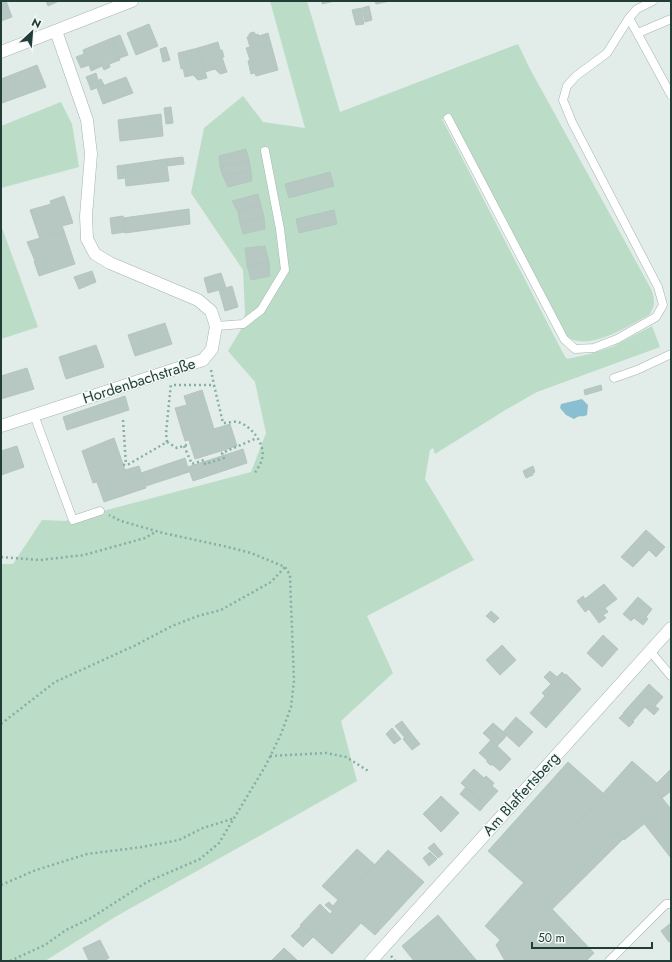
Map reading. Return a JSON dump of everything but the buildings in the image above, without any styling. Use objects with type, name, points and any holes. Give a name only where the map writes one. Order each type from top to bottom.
[{"type":"street","points":[[1,52],[132,1]]},
{"type":"street","points":[[56,30],[87,120],[91,154],[86,216],[88,239],[95,254],[110,263],[198,300],[211,311],[216,326]]},
{"type":"street","name":"Hordenbachstraße","points":[[1,426],[203,360],[212,349],[216,326]]},
{"type":"street","name":"Am Blaffertsberg","points":[[371,961],[671,628]]},
{"type":"lane","points":[[448,118],[564,339],[575,349],[594,348],[617,339],[656,317],[663,305],[658,287],[572,122],[563,100],[567,86],[576,76],[607,53],[629,18],[637,9],[653,1]]},
{"type":"lane","points":[[629,18],[671,95]]},
{"type":"lane","points":[[638,33],[671,19]]},
{"type":"lane","points":[[216,326],[243,324],[261,310],[285,270],[280,230],[265,151]]},
{"type":"lane","points":[[614,378],[671,354]]},
{"type":"lane","points":[[34,415],[72,520],[100,511]]},
{"type":"lane","points":[[650,651],[671,676]]},
{"type":"lane","points":[[609,961],[666,904],[671,904]]},
{"type":"path","points":[[210,364],[223,423],[237,422],[245,425],[257,438],[262,450],[262,461],[255,473]]},
{"type":"path","points":[[167,442],[166,433],[171,378]]},
{"type":"path","points":[[171,385],[214,385]]},
{"type":"path","points":[[123,420],[125,465],[167,442]]},
{"type":"path","points":[[184,446],[192,464],[204,460],[205,464],[224,458],[222,453],[257,438]]},
{"type":"path","points":[[167,442],[178,448],[190,444]]},
{"type":"path","points":[[10,961],[45,945],[66,930],[91,918],[147,882],[200,859],[219,843],[270,756],[281,734],[291,707],[294,681],[290,575],[285,567],[251,553],[121,521],[100,511]]},
{"type":"path","points":[[1,557],[40,560],[84,555],[145,538],[157,531]]},
{"type":"path","points":[[1,724],[55,682],[136,645],[172,626],[198,616],[221,610],[271,582],[285,567]]},
{"type":"path","points":[[270,756],[326,753],[346,757],[370,772]]},
{"type":"path","points":[[1,885],[36,870],[87,854],[142,847],[179,840],[203,828],[235,818]]},
{"type":"green space","points":[[270,1],[307,1],[340,112],[518,44],[530,69],[650,287],[653,294],[654,305],[649,315],[619,331],[595,340],[574,340],[565,335],[451,115],[442,119],[567,359],[612,347],[652,326],[660,347],[537,392],[435,454],[433,448],[430,450],[425,479],[474,560],[367,616],[393,673],[341,721],[357,781],[115,917],[45,961],[1,961],[1,564],[13,564],[42,520],[65,521],[251,472],[266,433],[255,382],[228,351],[243,326],[245,313],[243,270],[191,193],[204,128],[243,96],[263,122],[305,128]]},
{"type":"green space","points":[[61,102],[72,124],[79,167],[1,188],[1,126]]},
{"type":"green space","points":[[1,225],[38,327],[1,339]]},
{"type":"water","points":[[582,399],[588,405],[587,415],[585,416],[574,419],[566,415],[560,408],[561,404]]}]
